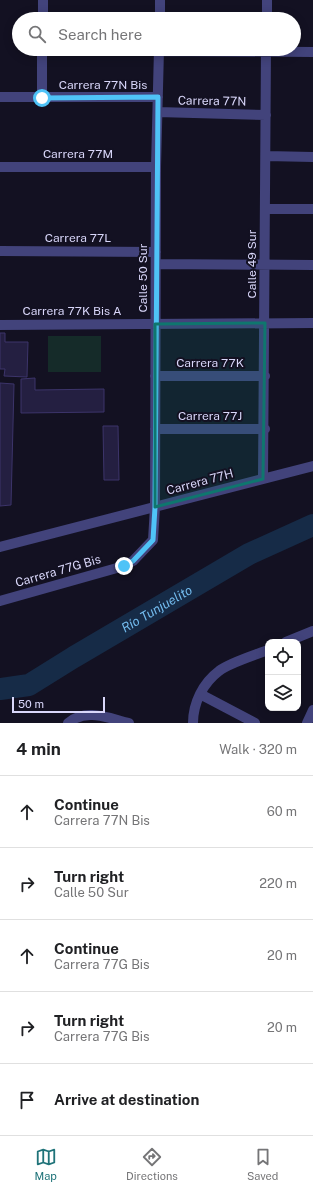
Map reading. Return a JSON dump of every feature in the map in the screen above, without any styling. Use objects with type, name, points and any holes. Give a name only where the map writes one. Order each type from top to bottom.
[{"type":"street","points":[[43,0],[43,12]]},
{"type":"street","points":[[160,0],[160,12]]},
{"type":"street","points":[[267,0],[267,12]]},
{"type":"street","points":[[301,51],[313,52]]},
{"type":"street","points":[[42,56],[42,98]]},
{"type":"street","name":"Calle 50 Sur","points":[[155,507],[156,167],[159,56]]},
{"type":"street","name":"Calle 49 Sur","points":[[263,479],[265,376],[266,56]]},
{"type":"street","name":"Carrera 77N Bis","points":[[0,97],[158,97]]},
{"type":"street","name":"Carrera 77N","points":[[158,112],[266,115]]},
{"type":"street","points":[[266,156],[313,157]]},
{"type":"street","name":"Carrera 77M","points":[[0,166],[156,167]]},
{"type":"street","points":[[266,209],[313,209]]},
{"type":"street","name":"Carrera 77L","points":[[0,251],[156,252]]},
{"type":"street","points":[[156,264],[313,265]]},
{"type":"street","name":"Carrera 77K Bis A","points":[[0,325],[313,323]]},
{"type":"street","name":"Carrera 77K","points":[[155,376],[265,376]]},
{"type":"street","name":"Carrera 77J","points":[[155,429],[264,429]]},
{"type":"street","name":"Carrera 77H","points":[[0,547],[313,466]]},
{"type":"street","name":"Carrera 77G Bis","points":[[0,601],[124,566],[133,561],[153,540],[155,507]]},
{"type":"street","points":[[293,639],[313,631]]},
{"type":"street","points":[[193,723],[193,715],[200,694],[207,682],[220,670],[265,651]]},
{"type":"street","points":[[200,694],[255,723]]},
{"type":"street","points":[[307,723],[313,710]]},
{"type":"street","points":[[68,723],[74,718],[90,714],[129,723]]},
{"type":"highlighted area","points":[[265,323],[263,479],[155,507],[155,324]]},
{"type":"green space","points":[[48,336],[101,336],[101,372],[48,372]]},
{"type":"building","points":[[0,333],[5,333],[5,342],[28,342],[27,377],[4,376],[5,369],[0,369]]},
{"type":"building","points":[[35,378],[35,390],[104,389],[104,412],[21,413],[21,379]]},
{"type":"building","points":[[0,383],[14,384],[11,505],[0,506]]},
{"type":"building","points":[[103,426],[118,426],[119,480],[104,480]]},
{"type":"waterway","name":"Río Tunjuelito","points":[[0,689],[29,685],[249,554],[313,525]]},
{"type":"route","points":[[42,98],[158,97],[156,167],[155,507],[153,540],[133,561],[124,566]]}]
